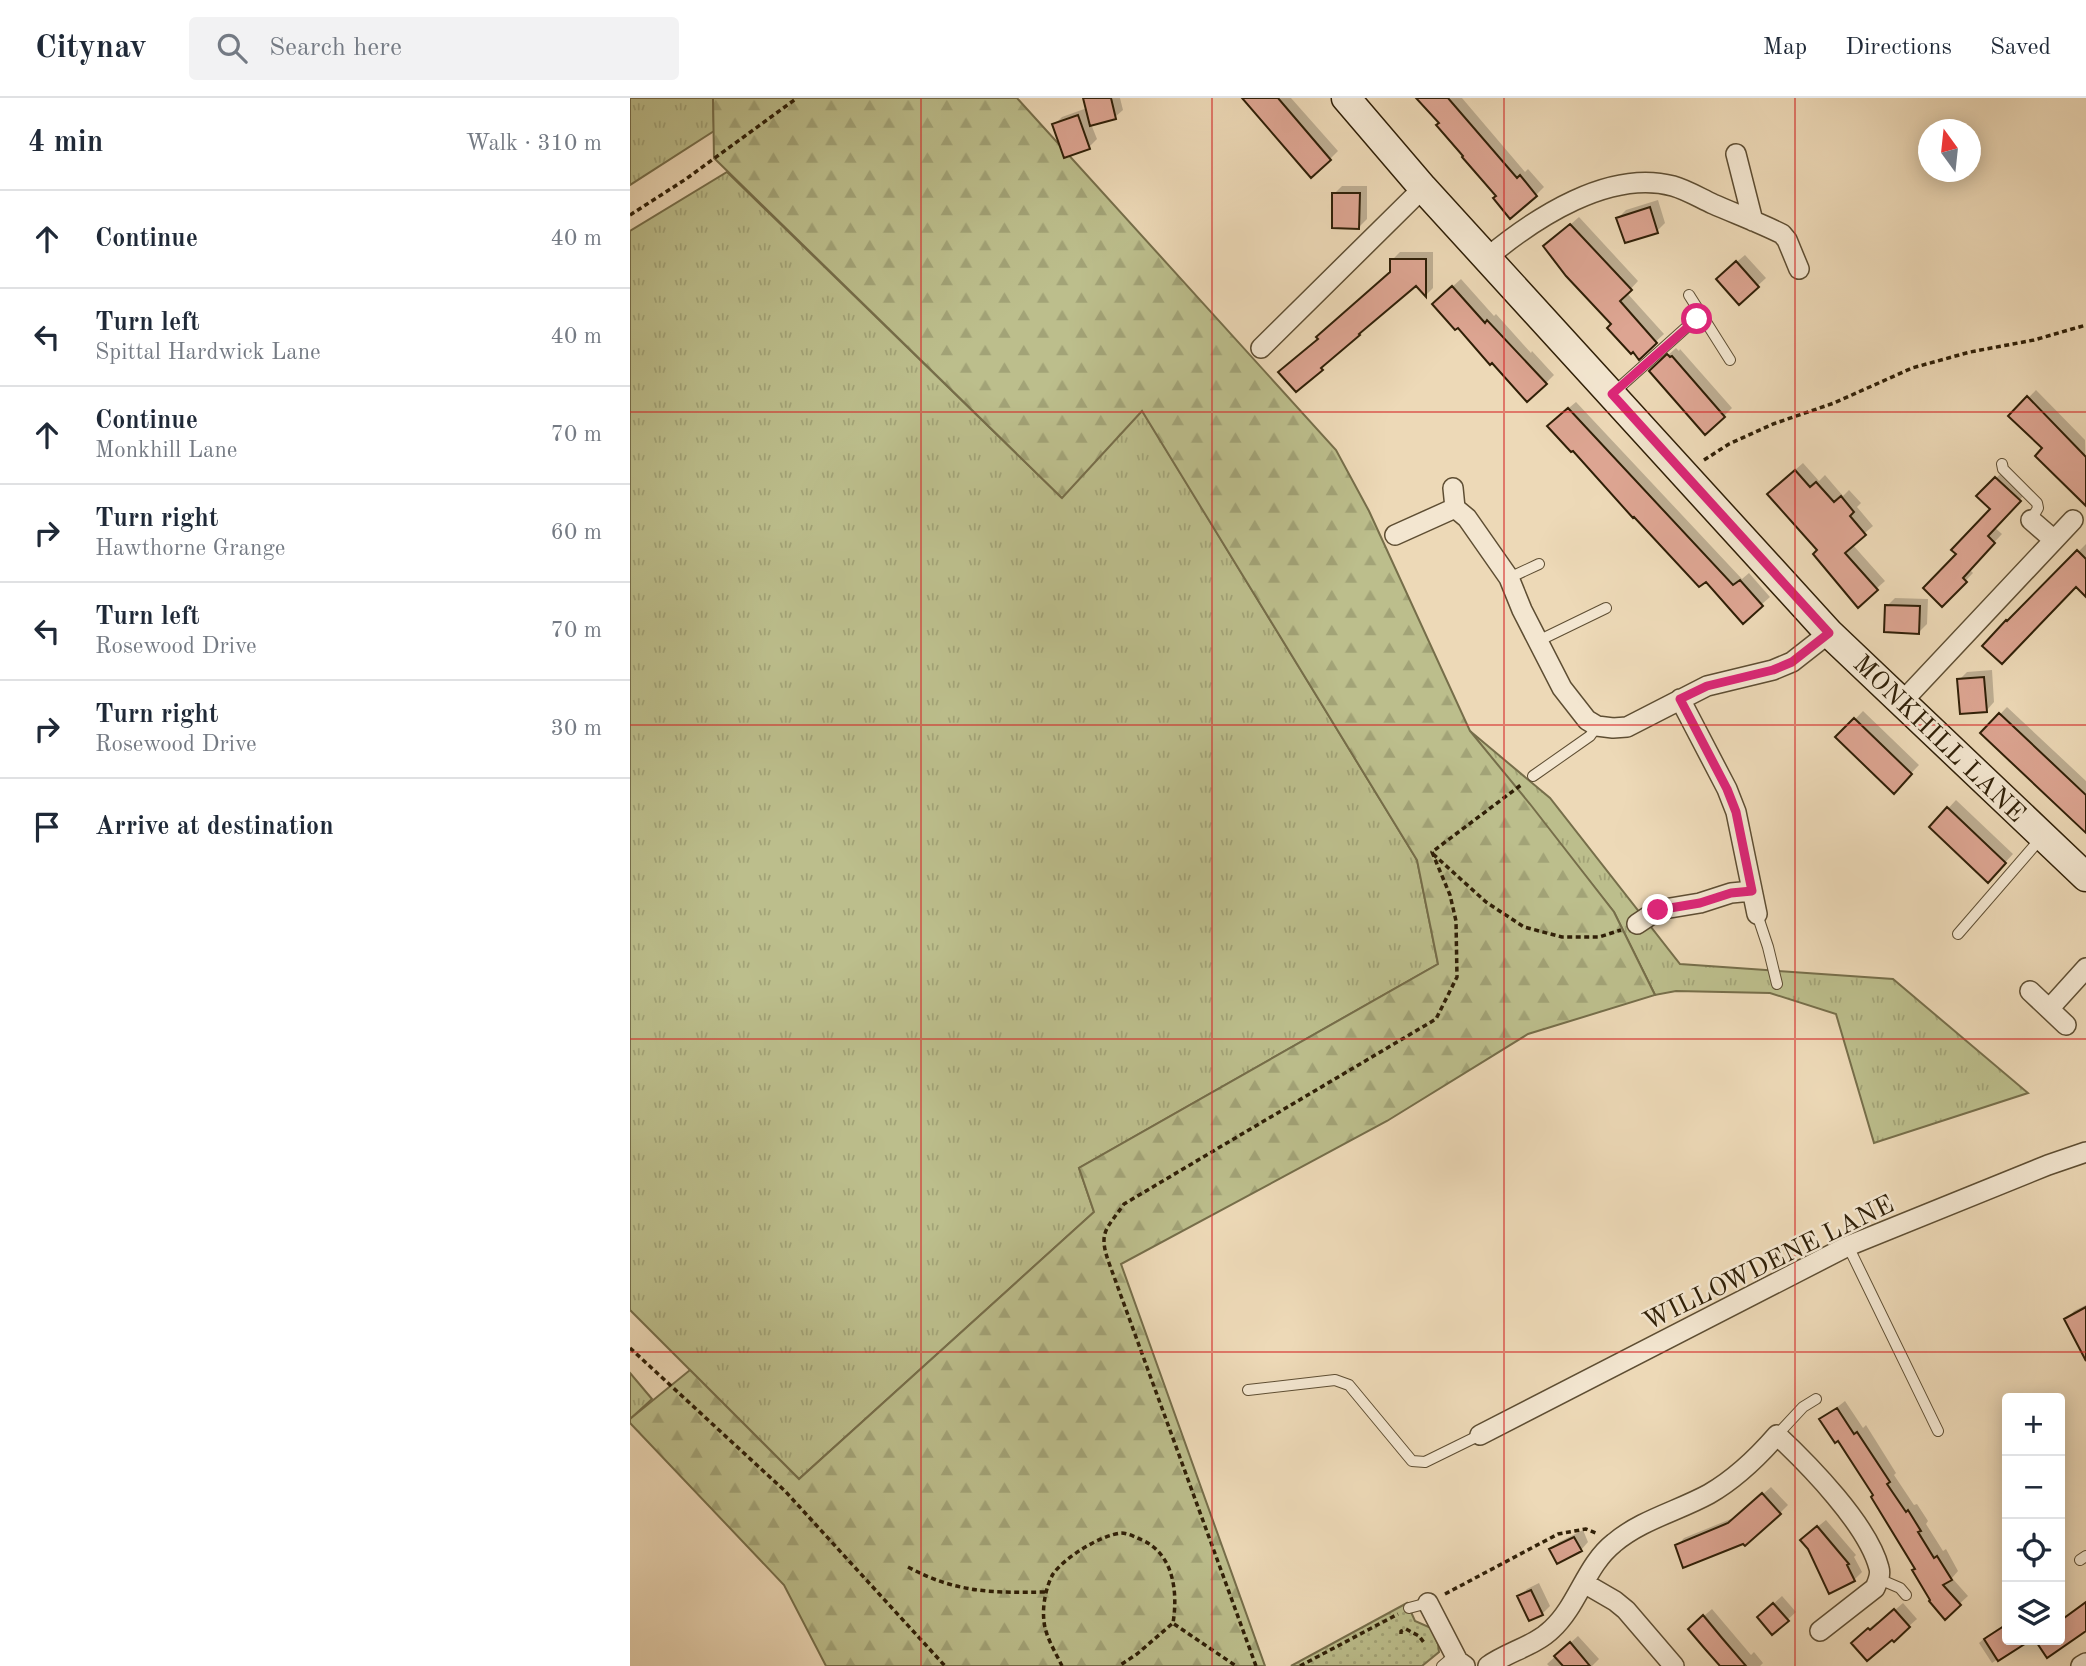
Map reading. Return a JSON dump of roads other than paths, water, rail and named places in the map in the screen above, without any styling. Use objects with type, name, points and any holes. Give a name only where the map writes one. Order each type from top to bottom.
[{"type":"street","name":"MONKHILL LANE","points":[[1346,98],[1423,188],[1829,633],[2086,877]]},
{"type":"street","points":[[1736,154],[1753,221]]},
{"type":"street","points":[[1488,257],[1516,234],[1552,211],[1597,192],[1635,182],[1673,186],[1783,234],[1798,269]]},
{"type":"street","points":[[1261,348],[1423,188]]},
{"type":"street","points":[[1452,488],[1455,508],[1467,517],[1509,578],[1562,688],[1587,720],[1597,726],[1627,727],[1707,686],[1773,670],[1792,662],[1829,633]]},
{"type":"street","points":[[1395,535],[1455,508]]},
{"type":"street","points":[[2031,520],[2054,540]]},
{"type":"street","points":[[1900,702],[2073,520]]},
{"type":"street","points":[[1680,699],[1727,789],[1736,812],[1757,914]]},
{"type":"street","points":[[1637,924],[1658,910],[1700,903],[1731,893],[1752,891]]},
{"type":"street","points":[[2049,1009],[2086,968]]},
{"type":"street","points":[[2030,991],[2066,1025]]},
{"type":"street","name":"WILLOWDENE LANE","points":[[1480,1435],[1848,1247],[2086,1152]]},
{"type":"street","points":[[1488,1666],[1551,1631],[1562,1619],[1601,1555],[1614,1542],[1636,1528],[1710,1493],[1751,1463],[1777,1435],[1806,1463],[1860,1530],[1879,1569],[1875,1588],[1820,1631]]},
{"type":"street","points":[[1584,1583],[1626,1610],[1674,1666]]},
{"type":"street","points":[[1418,1605],[1454,1662]]},
{"type":"street","points":[[2081,1666],[2086,1663]]},
{"type":"lane","points":[[1689,295],[1730,360]]},
{"type":"lane","points":[[1612,394],[1689,324],[1703,316]]},
{"type":"lane","points":[[2002,464],[2003,469],[2037,503],[2038,508],[2031,520]]},
{"type":"lane","points":[[1509,578],[1539,564]]},
{"type":"lane","points":[[1538,642],[1606,608]]},
{"type":"lane","points":[[1533,776],[1590,736],[1597,726]]},
{"type":"lane","points":[[1958,934],[2042,836]]},
{"type":"lane","points":[[1757,914],[1777,984]]},
{"type":"lane","points":[[1848,1247],[1938,1431]]},
{"type":"lane","points":[[1248,1390],[1335,1380],[1349,1385],[1412,1461],[1425,1462],[1480,1435]]},
{"type":"lane","points":[[1777,1435],[1803,1407],[1815,1399]]},
{"type":"lane","points":[[1879,1579],[1900,1588],[1906,1595]]}]
